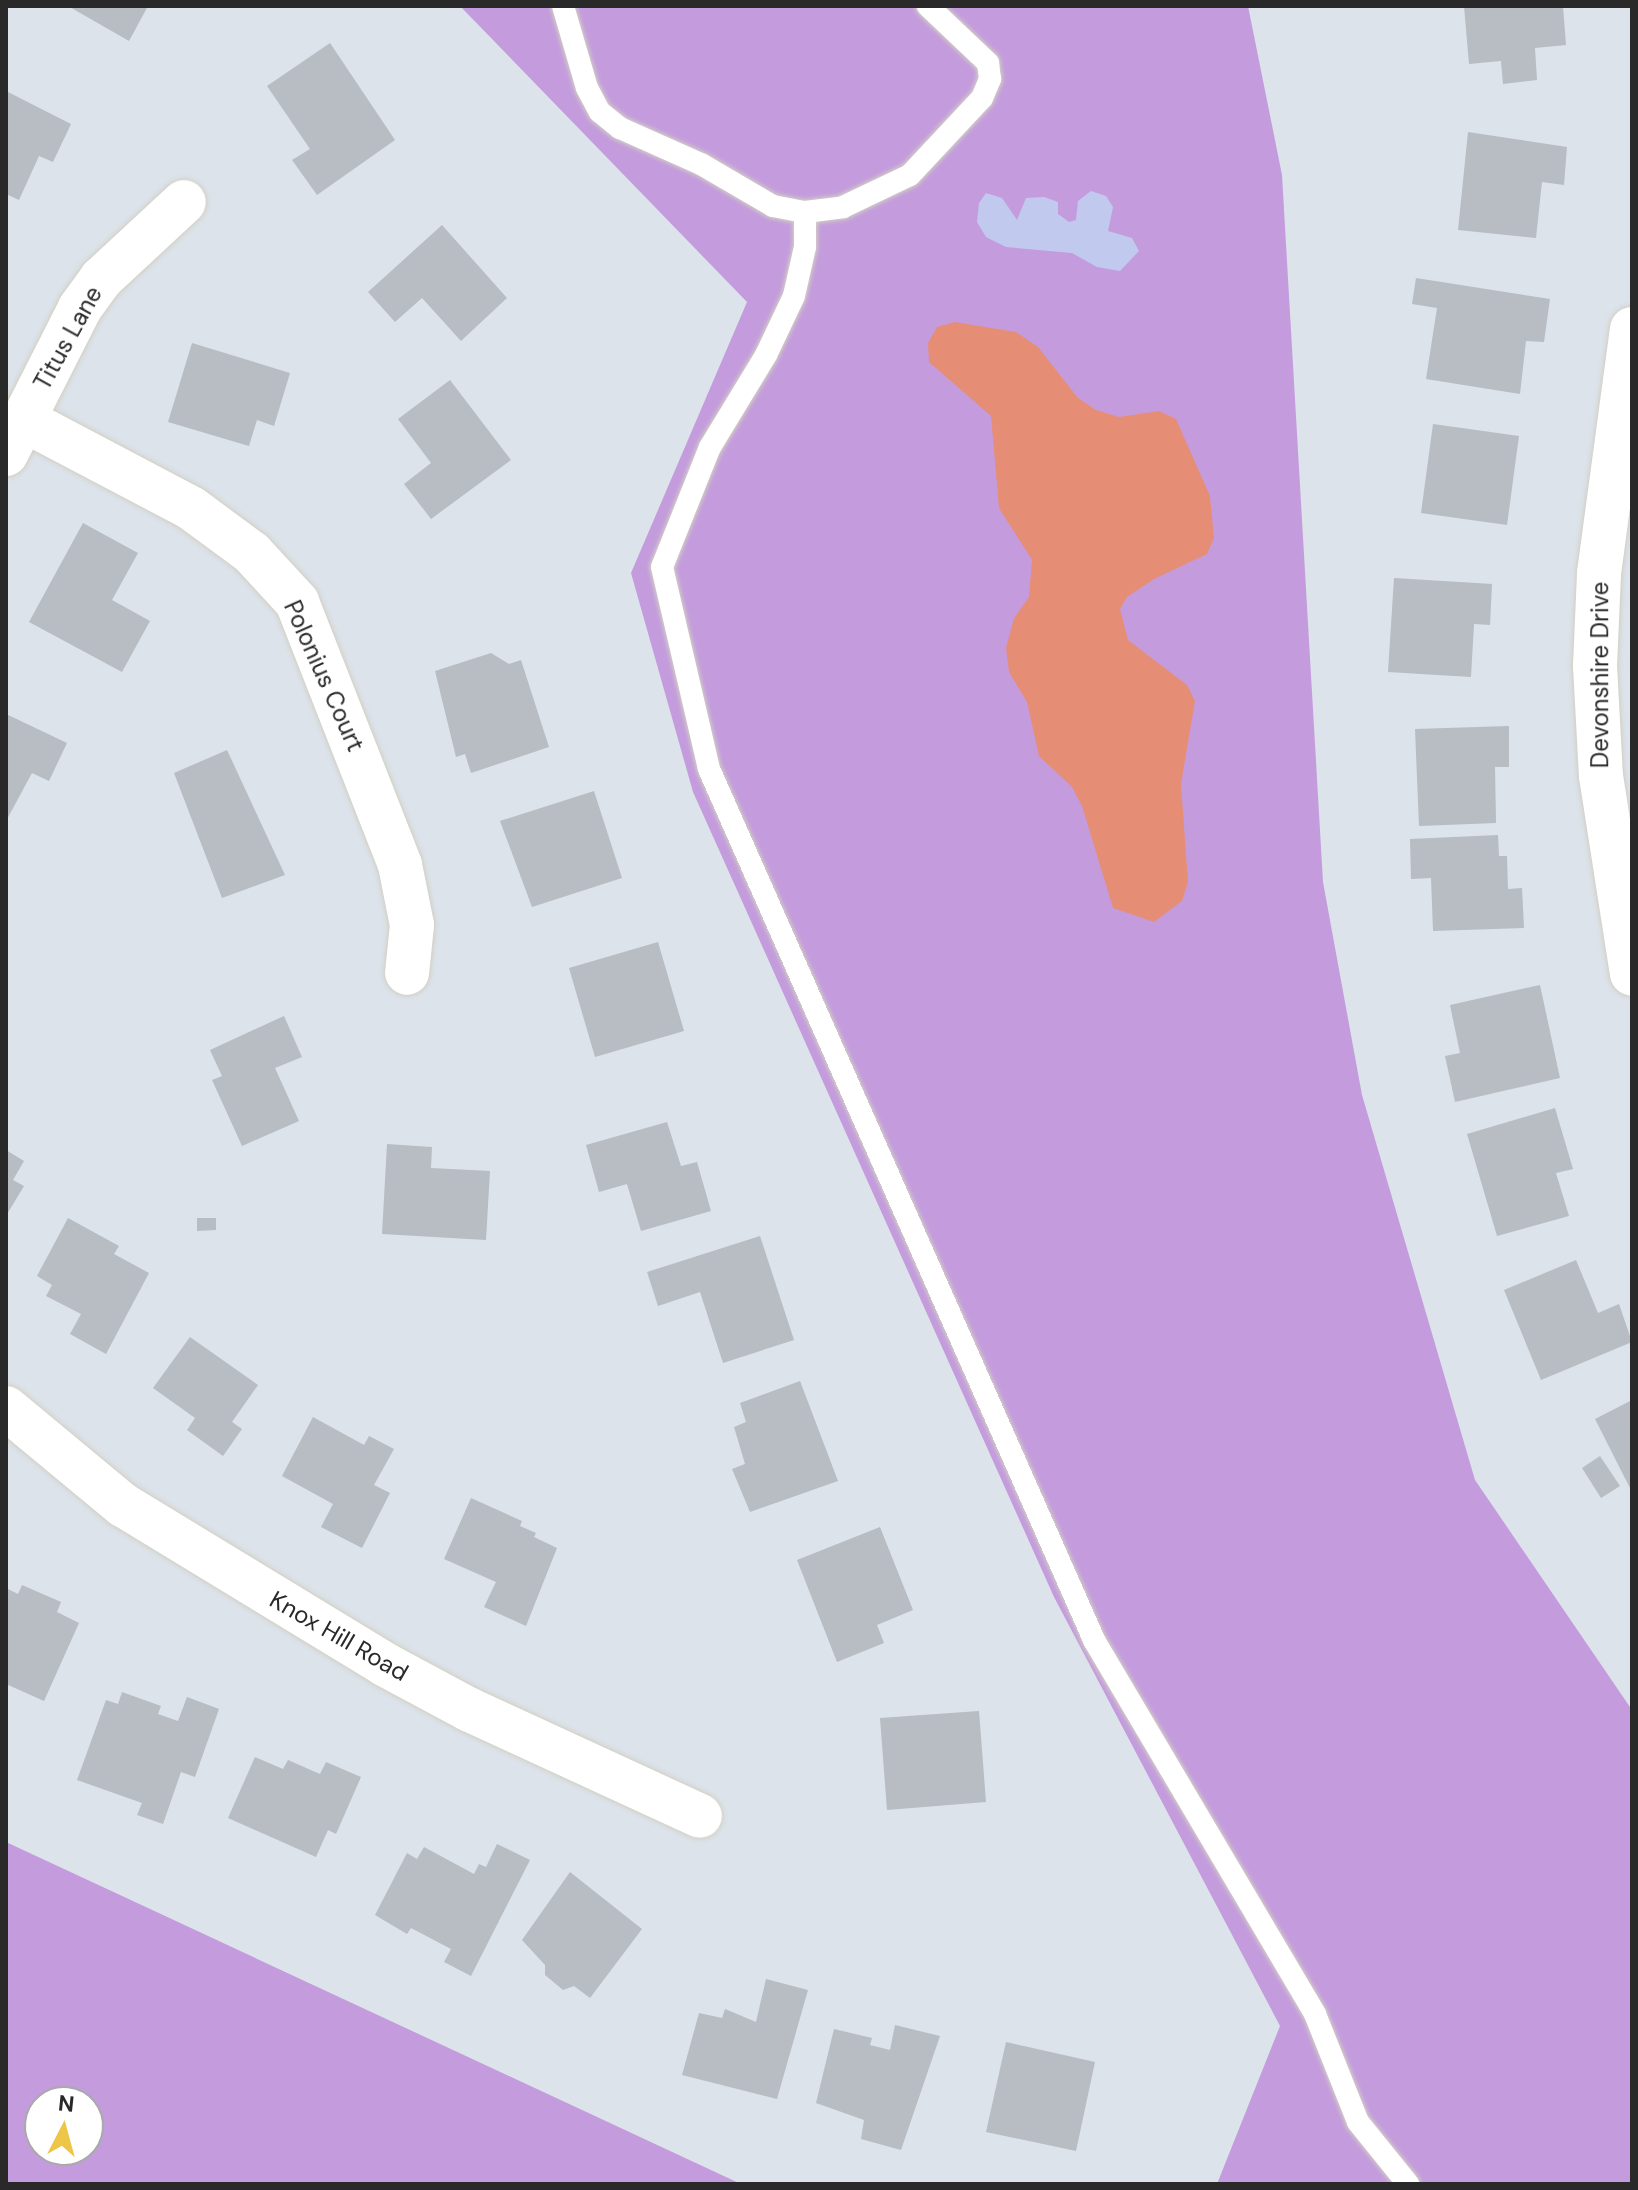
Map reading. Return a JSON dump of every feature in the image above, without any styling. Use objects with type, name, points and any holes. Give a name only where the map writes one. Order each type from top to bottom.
[{"type":"street","name":"Titus Lane","points":[[15,437],[80,308],[101,279],[184,202]]},
{"type":"street","name":"Devonshire Drive","points":[[1632,329],[1600,560],[1595,666],[1601,776],[1632,974]]},
{"type":"street","name":"Polonius Court","points":[[15,437],[191,508],[252,553],[297,602],[400,865],[412,925],[407,973]]},
{"type":"street","name":"Knox Hill Road","points":[[6,1408],[123,1505],[373,1657],[484,1717],[700,1816]]},
{"type":"lane","points":[[563,6],[587,88],[600,112],[620,128],[701,164],[773,206],[805,212],[843,207],[910,175],[982,98],[990,79],[988,63],[928,6]]},
{"type":"lane","points":[[805,212],[805,247],[794,296],[766,355],[710,447],[662,567],[709,769],[1094,1640],[1315,2014],[1358,2122],[1408,2184]]},
{"type":"shaded area","points":[[460,6],[1248,6],[1282,175],[1323,882],[1362,1095],[1475,1480],[1632,1710],[1632,2184],[1217,2184],[1280,2026],[1054,1597],[693,792],[631,573],[747,302]]},
{"type":"shaded area","points":[[955,322],[1016,332],[1038,347],[1078,398],[1096,410],[1119,417],[1159,411],[1176,419],[1210,496],[1214,538],[1207,554],[1154,579],[1127,597],[1120,609],[1128,640],[1187,685],[1195,701],[1181,784],[1188,882],[1182,901],[1154,922],[1113,908],[1082,806],[1072,787],[1039,756],[1027,702],[1009,672],[1006,648],[1014,618],[1029,597],[1032,560],[999,508],[991,416],[929,362],[928,343],[937,327]]},
{"type":"shaded area","points":[[6,1842],[741,2184],[6,2184]]},
{"type":"sand","points":[[1091,191],[1106,196],[1113,207],[1108,231],[1132,238],[1139,251],[1120,271],[1097,267],[1072,253],[1006,247],[986,237],[977,222],[979,203],[986,193],[1002,198],[1017,220],[1026,198],[1044,197],[1058,202],[1058,214],[1069,222],[1076,220],[1078,201]]},
{"type":"building","points":[[68,6],[148,6],[129,41]]},
{"type":"building","points":[[1464,6],[1563,6],[1566,45],[1535,48],[1537,80],[1503,84],[1501,61],[1469,64]]},
{"type":"building","points":[[330,43],[395,140],[317,195],[292,160],[310,149],[267,86]]},
{"type":"building","points":[[6,91],[71,124],[53,162],[39,156],[19,200],[6,194]]},
{"type":"building","points":[[1468,132],[1567,147],[1564,185],[1542,182],[1536,238],[1458,230]]},
{"type":"building","points":[[442,225],[507,298],[461,341],[422,298],[395,322],[368,292]]},
{"type":"building","points":[[1416,278],[1550,299],[1544,342],[1526,341],[1520,394],[1426,379],[1437,308],[1412,304]]},
{"type":"building","points":[[192,343],[290,373],[274,426],[257,420],[249,446],[168,422]]},
{"type":"building","points":[[450,380],[511,460],[431,519],[404,484],[431,463],[398,419]]},
{"type":"building","points":[[1433,424],[1519,436],[1507,525],[1421,513]]},
{"type":"building","points":[[83,523],[138,553],[112,600],[150,621],[122,672],[29,622]]},
{"type":"building","points":[[1394,578],[1492,584],[1490,625],[1474,624],[1471,677],[1388,672]]},
{"type":"building","points":[[491,653],[509,664],[521,660],[549,747],[471,773],[465,754],[456,757],[435,671]]},
{"type":"building","points":[[6,714],[67,743],[49,781],[32,773],[6,821]]},
{"type":"building","points":[[1509,726],[1509,767],[1495,767],[1496,823],[1419,826],[1415,729]]},
{"type":"building","points":[[227,750],[285,875],[222,898],[174,773]]},
{"type":"building","points":[[594,791],[622,878],[532,907],[500,821]]},
{"type":"building","points":[[1498,835],[1499,856],[1507,856],[1508,889],[1522,888],[1524,928],[1433,931],[1431,878],[1411,879],[1410,839]]},
{"type":"building","points":[[658,942],[684,1031],[595,1057],[569,968]]},
{"type":"building","points":[[1540,985],[1560,1078],[1455,1102],[1445,1056],[1460,1053],[1450,1005]]},
{"type":"building","points":[[284,1016],[302,1057],[275,1068],[299,1121],[242,1146],[212,1080],[222,1076],[210,1050]]},
{"type":"building","points":[[1555,1108],[1573,1169],[1556,1173],[1569,1216],[1497,1236],[1467,1134]]},
{"type":"building","points":[[667,1122],[681,1166],[697,1162],[711,1211],[641,1231],[627,1184],[599,1192],[586,1145]]},
{"type":"building","points":[[387,1144],[432,1147],[431,1168],[490,1171],[486,1240],[382,1234]]},
{"type":"building","points":[[6,1150],[24,1161],[13,1180],[24,1186],[6,1216]]},
{"type":"building","points":[[68,1218],[119,1246],[114,1254],[149,1273],[106,1354],[70,1334],[81,1314],[46,1296],[52,1285],[37,1276]]},
{"type":"building","points":[[197,1218],[216,1218],[216,1230],[197,1231]]},
{"type":"building","points":[[760,1236],[794,1340],[723,1363],[700,1292],[658,1306],[647,1272]]},
{"type":"building","points":[[1576,1260],[1598,1313],[1619,1304],[1632,1342],[1541,1380],[1504,1290]]},
{"type":"building","points":[[190,1337],[258,1385],[232,1422],[242,1429],[223,1456],[187,1430],[195,1418],[153,1388]]},
{"type":"building","points":[[800,1381],[838,1481],[750,1512],[732,1469],[745,1464],[734,1427],[746,1422],[740,1403]]},
{"type":"building","points":[[1632,1400],[1632,1492],[1595,1419]]},
{"type":"building","points":[[313,1417],[364,1445],[369,1436],[394,1449],[374,1485],[390,1493],[362,1548],[321,1527],[333,1504],[282,1476]]},
{"type":"building","points":[[1600,1456],[1620,1486],[1601,1498],[1582,1468]]},
{"type":"building","points":[[471,1498],[522,1521],[520,1526],[536,1533],[534,1537],[557,1548],[526,1626],[484,1607],[496,1582],[444,1559]]},
{"type":"building","points":[[880,1527],[913,1610],[877,1625],[884,1643],[837,1662],[797,1560]]},
{"type":"building","points":[[22,1585],[61,1602],[57,1612],[79,1623],[44,1701],[6,1684],[6,1588],[18,1594]]},
{"type":"building","points":[[122,1692],[161,1706],[158,1714],[178,1721],[187,1697],[219,1709],[195,1777],[181,1772],[163,1824],[137,1815],[142,1803],[77,1780],[106,1700],[118,1704]]},
{"type":"building","points":[[979,1711],[986,1802],[887,1810],[880,1718]]},
{"type":"building","points":[[255,1757],[283,1769],[288,1760],[320,1774],[326,1762],[361,1777],[336,1834],[328,1830],[316,1857],[228,1818]]},
{"type":"building","points":[[497,1844],[530,1860],[471,1976],[444,1962],[451,1949],[411,1928],[407,1934],[375,1915],[407,1853],[417,1859],[424,1847],[474,1874],[479,1864],[486,1867]]},
{"type":"building","points":[[570,1872],[642,1929],[590,1998],[574,1986],[563,1990],[545,1975],[545,1965],[522,1940]]},
{"type":"building","points":[[766,1979],[808,1990],[777,2099],[682,2075],[699,2013],[722,2018],[725,2009],[756,2022]]},
{"type":"building","points":[[895,2025],[940,2036],[901,2150],[861,2139],[864,2120],[816,2103],[834,2029],[872,2038],[870,2045],[890,2050]]},
{"type":"building","points":[[1006,2042],[1095,2062],[1076,2151],[986,2132]]}]
